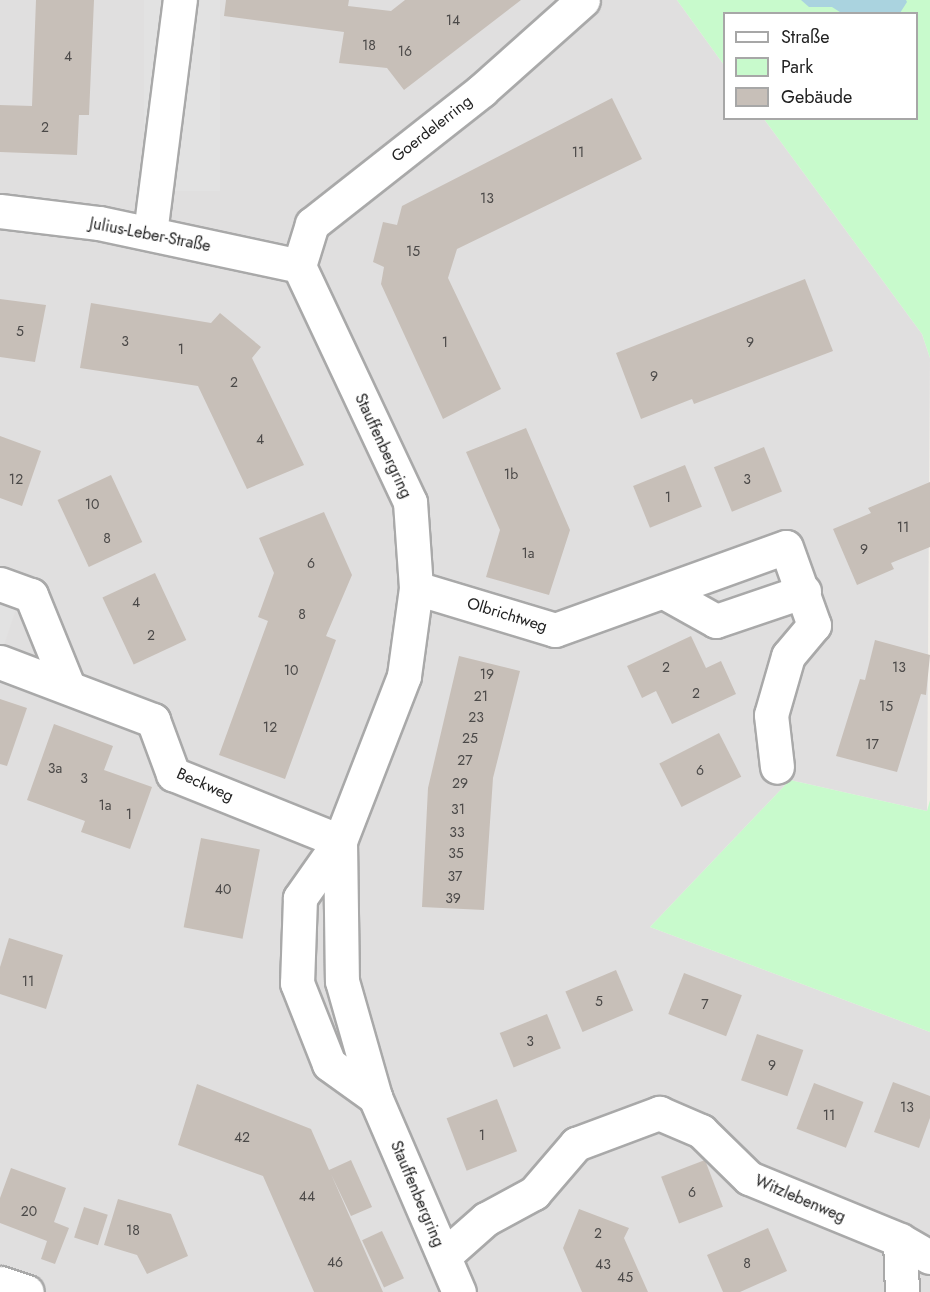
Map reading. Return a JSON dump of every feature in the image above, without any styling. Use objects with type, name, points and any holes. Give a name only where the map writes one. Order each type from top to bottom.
[{"type":"street","points":[[150,233],[180,0]]},
{"type":"street","name":"Goerdelerring","points":[[299,266],[312,224],[482,90],[582,0]]},
{"type":"street","name":"Julius-Leber-Straße","points":[[0,211],[150,233],[299,266]]},
{"type":"street","name":"Stauffenbergring","points":[[299,266],[410,502],[416,588],[405,676],[340,841],[300,898],[297,983],[329,1064],[375,1097]]},
{"type":"street","name":"Olbrichtweg","points":[[416,588],[555,630],[666,593],[786,547],[804,591],[814,625],[788,656],[771,715],[777,767]]},
{"type":"street","points":[[0,584],[31,595],[69,686]]},
{"type":"street","points":[[666,593],[716,621],[804,591]]},
{"type":"street","name":"Beckweg","points":[[0,662],[69,686],[153,720],[173,774],[340,841]]},
{"type":"street","name":"Stauffenbergring","points":[[340,841],[342,981],[375,1097],[459,1292]]},
{"type":"street","name":"Witzlebenweg","points":[[444,1256],[486,1219],[534,1193],[576,1144],[658,1113],[701,1131],[749,1178],[900,1240],[930,1257]]},
{"type":"street","points":[[900,1240],[902,1292]]},
{"type":"street","points":[[0,1283],[27,1292]]},
{"type":"shaded area","points":[[0,0],[677,0],[723,64],[723,120],[765,120],[922,334],[930,358],[927,811],[790,780],[650,927],[930,1032],[930,1292],[0,1292]]},
{"type":"shaded area","points":[[144,0],[220,0],[220,191],[144,191]]},
{"type":"shaded area","points":[[769,558],[780,585],[723,608],[712,581]]},
{"type":"shaded area","points":[[0,600],[17,606],[1,654],[0,654]]},
{"type":"green space","points":[[677,0],[930,0],[930,358],[922,334],[765,120],[918,120],[918,12],[723,12],[723,64]]},
{"type":"green space","points":[[790,780],[927,811],[930,800],[930,1032],[650,927]]},
{"type":"water","points":[[801,0],[906,0],[907,2],[901,12],[840,12],[832,7],[809,7]]},
{"type":"building","points":[[36,0],[94,0],[89,115],[79,115],[77,155],[0,152],[0,105],[32,106]]},
{"type":"building","points":[[226,0],[349,0],[348,6],[391,11],[405,0],[521,0],[404,90],[387,68],[339,63],[344,32],[224,16]]},
{"type":"building","points":[[612,98],[642,159],[457,249],[448,278],[501,389],[443,419],[381,284],[384,267],[373,262],[383,222],[397,225],[402,206]]},
{"type":"building","points":[[805,279],[833,351],[694,404],[692,399],[641,419],[616,353]]},
{"type":"building","points":[[0,299],[46,305],[35,362],[0,357]]},
{"type":"building","points":[[91,303],[211,323],[220,313],[261,347],[252,358],[304,465],[247,489],[198,386],[80,368]]},
{"type":"building","points":[[526,428],[570,530],[549,595],[486,577],[500,530],[466,452]]},
{"type":"building","points":[[0,436],[41,451],[22,506],[0,498]]},
{"type":"building","points":[[764,447],[782,492],[732,512],[714,467]]},
{"type":"building","points":[[685,465],[702,507],[650,528],[633,486]]},
{"type":"building","points":[[111,475],[142,542],[89,567],[58,500]]},
{"type":"building","points":[[930,482],[930,547],[891,563],[894,569],[857,585],[833,529],[871,513],[868,508]]},
{"type":"building","points":[[324,512],[352,575],[326,636],[336,640],[285,779],[219,755],[268,621],[258,617],[274,573],[259,538]]},
{"type":"building","points":[[155,573],[186,640],[134,665],[102,598]]},
{"type":"building","points":[[691,636],[706,668],[721,661],[736,694],[672,724],[656,691],[642,698],[627,666]]},
{"type":"building","points":[[875,640],[930,655],[926,695],[921,694],[897,772],[836,756],[860,679],[865,680]]},
{"type":"building","points":[[459,656],[520,671],[493,778],[484,910],[422,907],[428,788]]},
{"type":"building","points":[[0,699],[27,708],[7,766],[0,764]]},
{"type":"building","points":[[54,724],[113,746],[104,770],[152,787],[130,849],[81,832],[85,821],[27,800]]},
{"type":"building","points":[[719,733],[741,777],[682,807],[659,763]]},
{"type":"building","points":[[201,838],[260,849],[243,939],[184,927]]},
{"type":"building","points":[[9,938],[63,955],[46,1009],[0,994],[0,967]]},
{"type":"building","points":[[616,970],[633,1011],[583,1032],[565,991]]},
{"type":"building","points":[[684,973],[742,995],[726,1036],[668,1014]]},
{"type":"building","points":[[547,1014],[561,1048],[514,1067],[500,1033]]},
{"type":"building","points":[[757,1034],[803,1050],[787,1096],[741,1080]]},
{"type":"building","points":[[893,1082],[930,1096],[930,1118],[919,1148],[874,1132]]},
{"type":"building","points":[[814,1083],[863,1102],[846,1148],[796,1129]]},
{"type":"building","points":[[197,1084],[311,1129],[329,1170],[351,1160],[372,1207],[351,1216],[331,1174],[383,1292],[314,1292],[263,1176],[178,1145]]},
{"type":"building","points":[[497,1099],[517,1151],[467,1171],[447,1118]]},
{"type":"building","points":[[705,1160],[723,1207],[679,1224],[661,1177]]},
{"type":"building","points":[[11,1168],[66,1188],[54,1222],[69,1228],[55,1264],[41,1259],[47,1241],[0,1223],[0,1198]]},
{"type":"building","points":[[118,1199],[171,1214],[188,1256],[147,1274],[137,1255],[104,1245]]},
{"type":"building","points":[[84,1207],[108,1215],[98,1245],[74,1237]]},
{"type":"building","points":[[579,1209],[629,1228],[624,1238],[648,1292],[582,1292],[563,1248]]},
{"type":"building","points":[[768,1228],[787,1271],[740,1292],[723,1292],[707,1255]]},
{"type":"building","points":[[382,1231],[404,1278],[384,1287],[362,1240]]}]
